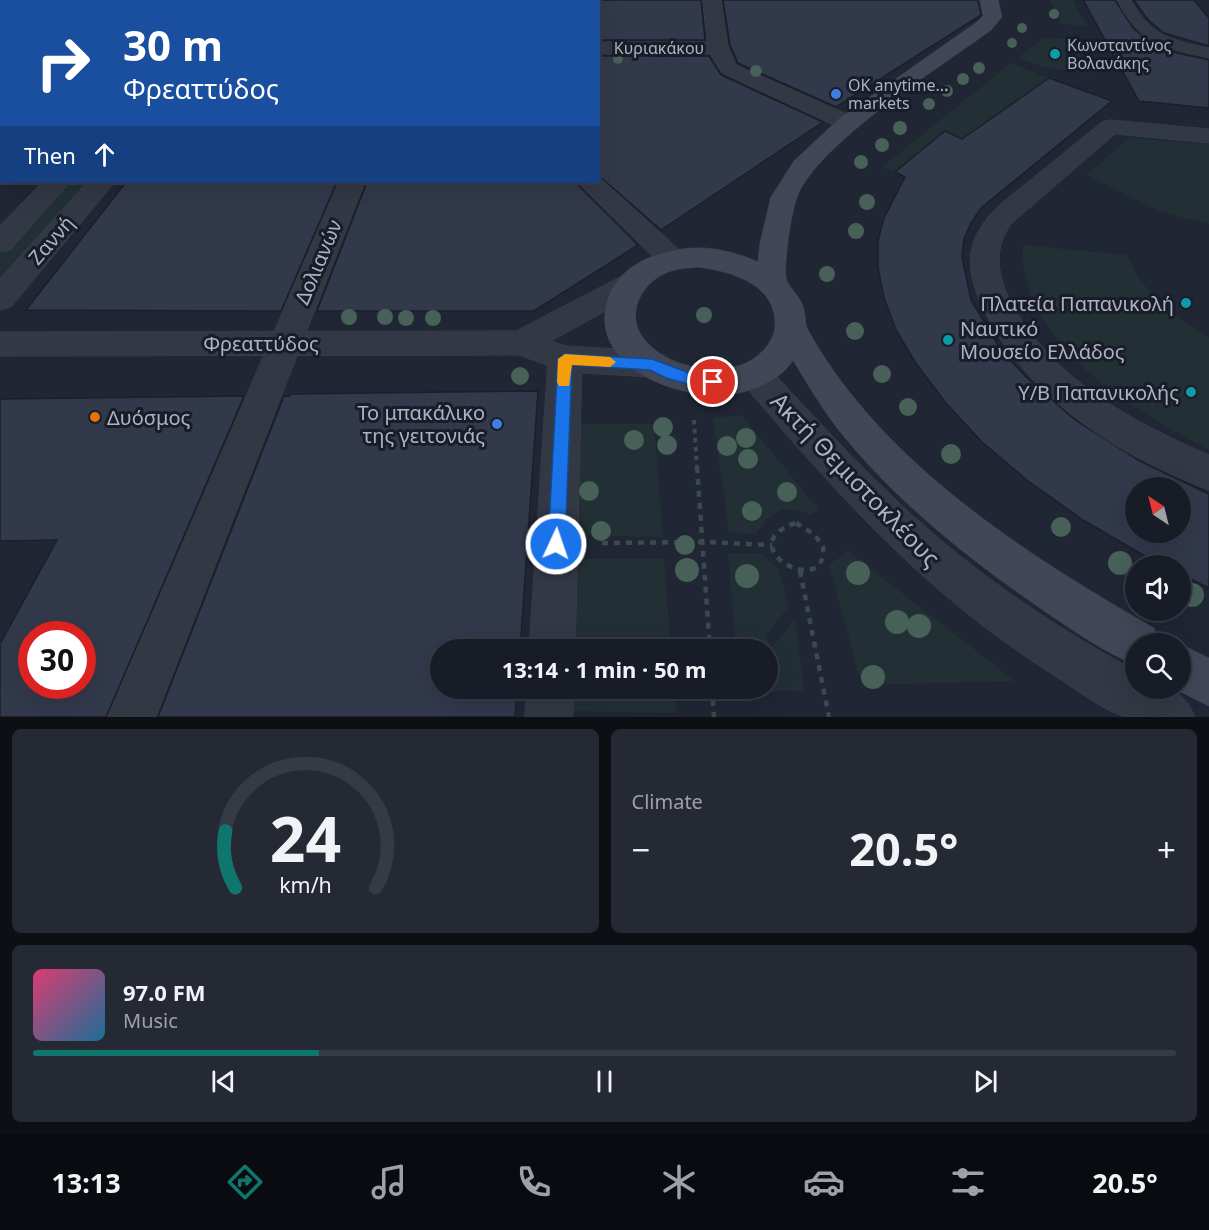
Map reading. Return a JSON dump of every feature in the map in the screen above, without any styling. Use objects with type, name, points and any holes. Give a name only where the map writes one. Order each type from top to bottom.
[{"type":"main road","points":[[771,283],[774,243],[784,198],[802,166],[848,123],[984,26],[993,16],[989,0]]},
{"type":"main road","points":[[698,257],[724,260],[748,268],[771,283],[784,299],[791,318],[792,331],[783,353],[770,365],[754,374],[735,380],[692,380],[671,374],[652,364],[634,349],[623,331],[619,312],[623,294],[629,285],[652,267],[673,260],[698,257]]},
{"type":"main road","name":"Ακτή Θεμιστοκλέους","points":[[792,331],[842,409],[875,448],[923,492],[998,554],[1069,603],[1125,636]]},
{"type":"main road","points":[[1191,673],[1209,683]]},
{"type":"street","points":[[712,0],[719,48],[725,64],[735,73],[848,123]]},
{"type":"street","name":"Κυριακάκου","points":[[600,48],[719,48]]},
{"type":"street","points":[[1209,136],[1110,127],[1001,218],[991,230],[984,262],[986,280],[1005,323],[1022,346],[1044,369],[1071,394],[1138,439],[1209,473]]},
{"type":"street","name":"Ζαννή","points":[[0,243],[56,183]]},
{"type":"street","name":"Ζαννή","points":[[0,299],[101,183]]},
{"type":"street","name":"Δολιανών","points":[[132,717],[352,183]]},
{"type":"street","points":[[591,183],[673,260]]},
{"type":"street","name":"Φρεαττύδος","points":[[521,343],[629,285]]},
{"type":"street","name":"Φρεαττύδος","points":[[0,344],[521,343],[543,353],[565,359],[652,364]]},
{"type":"street","points":[[552,639],[565,359]]},
{"type":"street","name":"Ακτή Θεμιστοκλέους","points":[[754,374],[839,469],[948,573],[1014,622],[1152,711]]},
{"type":"street","points":[[549,717],[550,699]]},
{"type":"lane","points":[[1124,0],[1141,28],[1153,36],[1209,53]]},
{"type":"path","points":[[692,380],[709,639]]},
{"type":"path","points":[[796,523],[809,527],[819,537],[824,549],[822,560],[814,569],[800,571],[786,567],[776,557],[772,545],[774,533],[784,525],[796,523]]},
{"type":"path","points":[[556,544],[702,542],[772,545]]},
{"type":"path","points":[[800,571],[829,717]]},
{"type":"path","points":[[713,699],[714,717]]},
{"type":"shaded area","points":[[1050,0],[1073,0],[1087,27],[1062,24]]},
{"type":"shaded area","points":[[1044,37],[1073,40],[1089,73],[1047,68],[1018,58]]},
{"type":"shaded area","points":[[1011,63],[1049,78],[962,139],[945,131],[895,172],[883,166]]},
{"type":"shaded area","points":[[1129,138],[1209,144],[1209,224],[1161,212],[1087,175]]},
{"type":"shaded area","points":[[68,183],[87,183],[0,281],[0,256]]},
{"type":"shaded area","points":[[1023,245],[1127,255],[1133,269],[1151,292],[1184,321],[1209,338],[1209,450],[1147,415],[1116,393],[1086,369],[1059,342],[1039,313],[1026,280]]},
{"type":"shaded area","points":[[741,415],[819,510],[810,515],[793,509],[785,509],[773,514],[756,534],[729,532],[713,418]]},
{"type":"shaded area","points":[[572,424],[654,424],[663,537],[570,535]]},
{"type":"shaded area","points":[[848,551],[1015,681],[862,685],[829,565]]},
{"type":"shaded area","points":[[728,553],[760,553],[778,568],[789,606],[766,636],[768,639],[735,639]]},
{"type":"shaded area","points":[[569,559],[664,559],[670,639],[567,639]]},
{"type":"shaded area","points":[[795,619],[804,691],[778,691],[778,640]]},
{"type":"shaded area","points":[[566,699],[675,699],[676,713],[566,711]]},
{"type":"building","points":[[600,0],[701,0],[705,40],[600,40]]},
{"type":"building","points":[[723,0],[978,0],[981,15],[836,107],[738,63],[730,45]]},
{"type":"building","points":[[1083,0],[1115,0],[1133,28],[1153,44],[1177,53],[1209,60],[1209,108],[1139,101]]},
{"type":"building","points":[[1134,0],[1194,0],[1209,18],[1209,46],[1164,33],[1148,20]]},
{"type":"building","points":[[600,56],[709,56],[721,75],[823,122],[661,230],[600,177]]},
{"type":"building","name":"Ναυτικό Μουσείο Ελλάδος","points":[[1049,78],[1112,101],[981,208],[964,239],[962,257],[971,300],[1001,350],[1025,376],[1075,420],[1140,461],[1173,477],[1125,477],[1125,543],[1191,543],[1191,485],[1209,494],[1209,588],[1191,579],[1191,555],[1143,555],[1083,520],[1028,481],[982,442],[946,403],[917,365],[896,330],[884,298],[878,268],[878,241],[884,218],[905,177],[895,172],[945,131],[962,139]]},
{"type":"building","points":[[125,183],[337,183],[281,311],[26,310]]},
{"type":"building","points":[[367,183],[576,183],[638,245],[534,311],[317,311]]},
{"type":"building","points":[[538,391],[521,639],[430,639],[430,699],[516,699],[515,717],[158,717],[284,396],[291,394]]},
{"type":"building","points":[[244,396],[106,717],[0,717],[0,644],[57,540],[0,541],[0,399]]},
{"type":"slow traffic","points":[[564,382],[565,359],[610,362]]},
{"type":"place","name":"Κωνσταντίνος Βολανάκης","points":[[1055,54]]},
{"type":"place","name":"OK anytime... markets","points":[[836,94]]},
{"type":"place","name":"Πλατεία Παπανικολή","points":[[1186,303]]},
{"type":"place","name":"Ναυτικό Μουσείο Ελλάδος","points":[[948,340]]},
{"type":"place","name":"Υ/Β Παπανικολής","points":[[1191,392]]},
{"type":"place","name":"Δυόσμος","points":[[95,417]]},
{"type":"place","name":"Το μπακάλικο της γειτονιάς","points":[[497,424]]},
{"type":"route","points":[[556,544],[565,359],[652,364],[671,374],[692,380],[713,382]]}]
